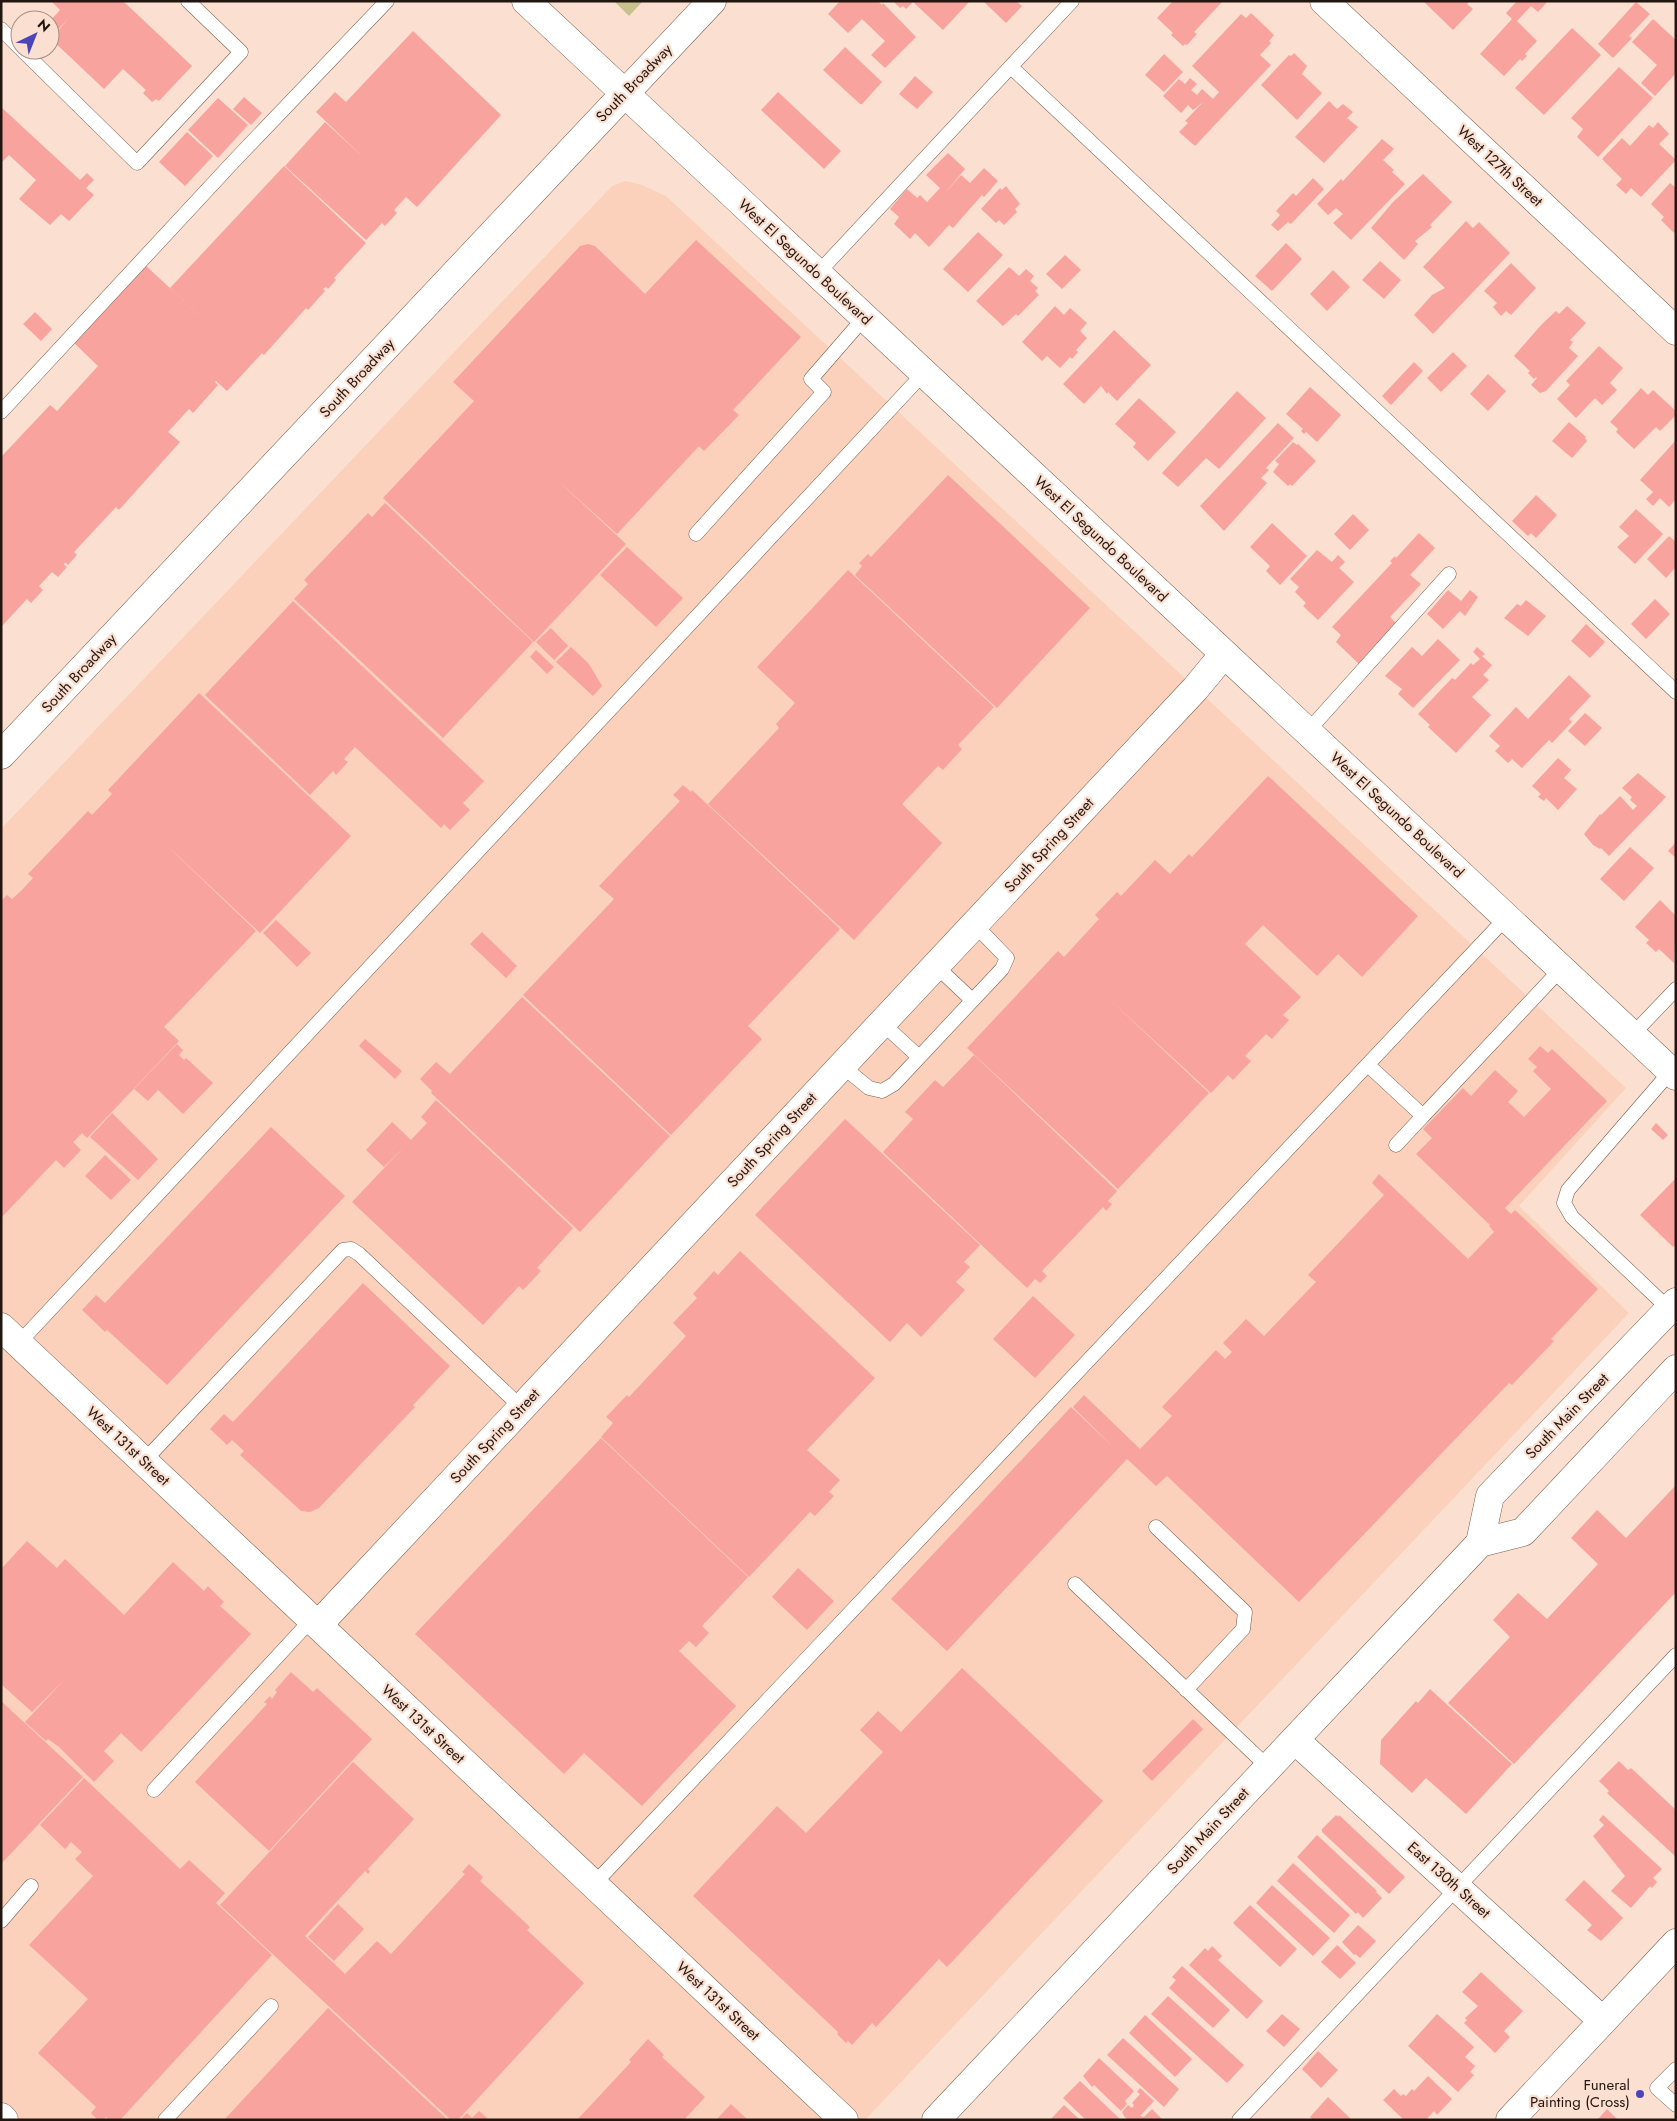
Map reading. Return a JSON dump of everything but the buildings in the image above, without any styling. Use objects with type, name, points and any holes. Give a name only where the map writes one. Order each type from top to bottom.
[{"type":"main road","name":"West El Segundo Boulevard","points":[[526,1],[1632,1035],[1672,1065]]},
{"type":"main road","name":"South Broadway","points":[[1,755],[712,1]]},
{"type":"main road","name":"West 127th Street","points":[[1324,1],[1676,331]]},
{"type":"main road","name":"South Spring Street","points":[[315,1622],[521,1408],[1195,689],[1224,654]]},
{"type":"main road","name":"South Main Street","points":[[936,2120],[1480,1543],[1490,1496],[1672,1306]]},
{"type":"main road","name":"West 131st Street","points":[[10,1336],[844,2120]]},
{"type":"main road","points":[[1480,1543],[1523,1532],[1676,1370]]},
{"type":"main road","name":"East 130th Street","points":[[1295,1740],[1603,2021]]},
{"type":"main road","points":[[1510,2120],[1676,1943]]},
{"type":"main road","points":[[1,2117],[4,2120]]},
{"type":"lane","points":[[32,60],[137,163],[241,52],[188,1]]},
{"type":"lane","points":[[1,412],[234,162],[388,1]]},
{"type":"lane","points":[[817,274],[1072,1]]},
{"type":"lane","points":[[1011,67],[1676,692]]},
{"type":"lane","points":[[696,534],[824,392],[811,379],[864,318]]},
{"type":"lane","points":[[10,1336],[924,374]]},
{"type":"lane","points":[[1307,732],[1448,574]]},
{"type":"lane","points":[[594,1884],[1506,918]]},
{"type":"lane","points":[[842,1066],[869,1088],[882,1091],[894,1084],[1002,969],[1007,958],[974,924]]},
{"type":"lane","points":[[936,966],[972,1000]]},
{"type":"lane","points":[[1396,1145],[1561,969]]},
{"type":"lane","points":[[1632,1035],[1676,989]]},
{"type":"lane","points":[[882,1023],[919,1057]]},
{"type":"lane","points":[[1368,1065],[1423,1116]]},
{"type":"lane","points":[[1672,1065],[1568,1190],[1564,1203],[1572,1218],[1672,1306]]},
{"type":"lane","points":[[144,1460],[343,1250],[350,1249],[359,1254],[521,1408]]},
{"type":"lane","points":[[1156,1527],[1244,1612],[1243,1628],[1186,1690]]},
{"type":"lane","points":[[1075,1584],[1268,1767]]},
{"type":"lane","points":[[154,1790],[315,1622]]},
{"type":"lane","points":[[1239,2120],[1676,1655]]},
{"type":"lane","points":[[1,1921],[32,1886]]},
{"type":"lane","points":[[165,2120],[271,2006]]},
{"type":"lane","points":[[1676,2069],[1656,2088],[1676,2105]]},
{"type":"shaded area","points":[[614,1],[643,1],[629,16]]},
{"type":"shaded area","points":[[625,181],[642,185],[666,196],[1626,1088],[1519,1206],[1629,1313],[865,2120],[1,2120],[1,829],[612,186]]},
{"type":"place","name":"Funeral Painting (Cross)","points":[[1640,2094]]}]
